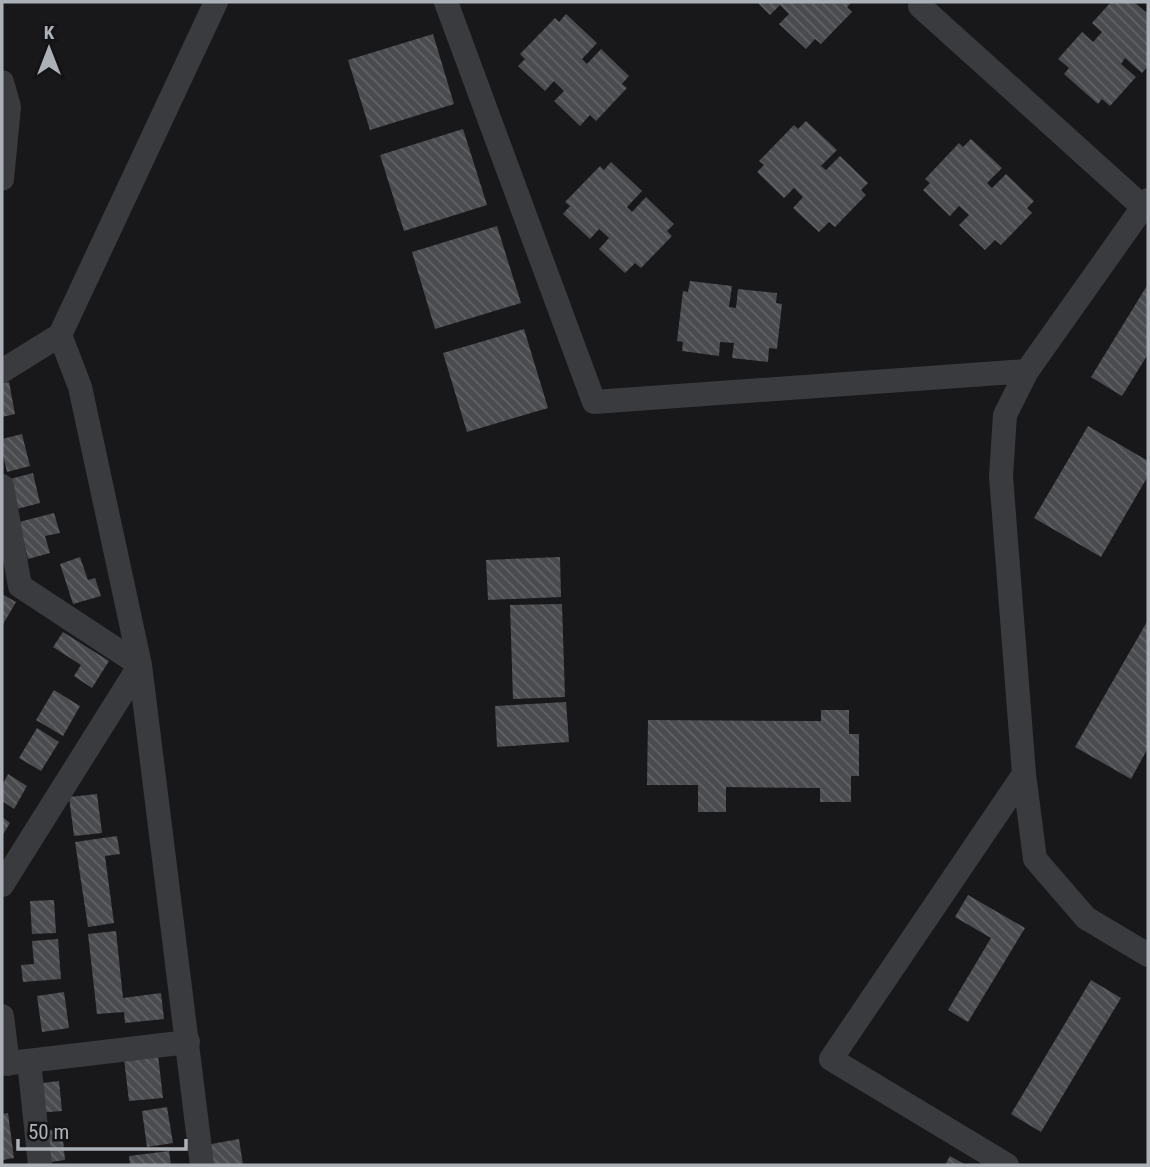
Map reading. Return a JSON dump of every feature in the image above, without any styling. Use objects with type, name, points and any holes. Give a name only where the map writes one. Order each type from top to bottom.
[{"type":"street","points":[[2,370],[60,335],[216,2]]},
{"type":"street","points":[[446,2],[594,402],[1027,370]]},
{"type":"street","points":[[920,6],[1146,203],[1027,370],[1005,415],[1001,476],[1024,774],[1035,859],[1086,918],[1148,955]]},
{"type":"street","points":[[2,82],[5,108],[2,178]]},
{"type":"street","points":[[60,335],[80,387],[141,664],[202,1165]]},
{"type":"street","points":[[2,486],[11,588],[141,664]]},
{"type":"street","points":[[2,885],[141,664]]},
{"type":"street","points":[[1007,1165],[831,1059],[1024,774]]},
{"type":"street","points":[[2,1016],[40,1165]]},
{"type":"street","points":[[13,1063],[188,1042]]},
{"type":"building","points":[[757,2],[852,2],[847,7],[852,12],[821,44],[815,39],[806,49],[779,24],[789,14],[780,5],[770,15]]},
{"type":"building","points":[[1111,2],[1134,2],[1148,14],[1148,66],[1142,73],[1125,58],[1121,64],[1136,77],[1110,106],[1102,99],[1098,104],[1064,74],[1069,68],[1058,59],[1082,32],[1093,42],[1102,32],[1092,23]]},
{"type":"building","points":[[566,14],[597,43],[582,59],[587,64],[601,49],[629,76],[622,84],[627,88],[596,121],[590,115],[580,126],[554,101],[564,91],[554,81],[545,91],[518,66],[525,59],[520,54],[555,18],[559,22]]},
{"type":"building","points":[[433,34],[454,104],[370,130],[348,60]]},
{"type":"building","points":[[806,121],[837,150],[821,166],[826,170],[840,156],[868,183],[861,190],[866,195],[835,227],[829,222],[819,232],[793,208],[803,197],[794,188],[784,198],[757,172],[764,165],[759,161],[794,125],[798,129]]},
{"type":"building","points":[[463,129],[487,205],[404,231],[380,155]]},
{"type":"building","points":[[971,139],[1002,168],[987,183],[992,188],[1006,174],[1034,201],[1027,208],[1032,213],[1001,245],[995,240],[985,250],[959,225],[969,215],[959,206],[950,216],[923,190],[930,183],[925,179],[959,143],[963,147]]},
{"type":"building","points":[[611,162],[642,191],[627,207],[632,212],[646,197],[674,224],[667,231],[672,236],[641,268],[635,263],[625,273],[599,249],[609,238],[599,229],[590,239],[563,214],[570,206],[565,202],[600,166],[604,170]]},
{"type":"building","points":[[497,226],[521,303],[435,329],[412,252]]},
{"type":"building","points":[[690,281],[732,286],[729,307],[736,308],[738,289],[777,293],[776,303],[782,304],[777,349],[769,348],[768,362],[732,358],[734,343],[720,342],[719,356],[682,351],[683,342],[677,341],[683,291],[688,292]]},
{"type":"building","points":[[1148,284],[1148,354],[1122,396],[1091,377]]},
{"type":"building","points":[[524,329],[548,408],[467,432],[443,353]]},
{"type":"building","points":[[9,382],[15,414],[2,417],[2,383]]},
{"type":"building","points":[[1088,426],[1148,461],[1148,476],[1101,557],[1034,518]]},
{"type":"building","points":[[22,434],[30,466],[7,472],[2,439]]},
{"type":"building","points":[[33,473],[40,503],[17,509],[10,479]]},
{"type":"building","points":[[54,513],[60,533],[45,536],[50,553],[28,559],[19,522]]},
{"type":"building","points":[[80,557],[88,580],[95,578],[101,596],[73,604],[60,564]]},
{"type":"building","points":[[560,557],[561,597],[488,600],[486,560]]},
{"type":"building","points":[[2,594],[16,602],[2,626]]},
{"type":"building","points":[[562,604],[565,697],[513,699],[510,605]]},
{"type":"building","points":[[1148,620],[1148,748],[1131,779],[1075,747]]},
{"type":"building","points":[[63,632],[109,661],[92,688],[74,676],[81,665],[53,647]]},
{"type":"building","points":[[54,690],[80,706],[63,736],[36,720]]},
{"type":"building","points":[[566,702],[569,742],[497,747],[495,706]]},
{"type":"building","points":[[821,710],[849,710],[849,734],[859,734],[859,776],[851,776],[851,802],[820,802],[820,788],[726,787],[726,812],[698,812],[698,785],[647,785],[648,720],[821,721]]},
{"type":"building","points":[[37,728],[59,742],[41,771],[19,758]]},
{"type":"building","points":[[8,774],[27,786],[14,809],[2,801],[2,786]]},
{"type":"building","points":[[97,794],[102,833],[74,836],[69,797]]},
{"type":"building","points":[[2,817],[10,823],[2,836]]},
{"type":"building","points":[[117,836],[120,854],[105,856],[114,923],[88,927],[75,842]]},
{"type":"building","points":[[968,895],[1025,928],[968,1022],[948,1010],[991,938],[955,917]]},
{"type":"building","points":[[54,900],[56,933],[32,934],[30,901]]},
{"type":"building","points":[[116,931],[123,998],[161,993],[164,1019],[125,1023],[124,1012],[97,1014],[88,934]]},
{"type":"building","points":[[58,939],[61,979],[23,982],[21,965],[34,964],[32,941]]},
{"type":"building","points":[[1091,980],[1121,998],[1041,1132],[1011,1114]]},
{"type":"building","points":[[64,992],[69,1028],[42,1032],[37,996]]},
{"type":"building","points":[[158,1055],[163,1098],[129,1101],[124,1059]]},
{"type":"building","points":[[59,1081],[62,1111],[36,1113],[34,1084]]},
{"type":"building","points":[[167,1107],[173,1143],[147,1147],[142,1111]]},
{"type":"building","points":[[8,1113],[14,1158],[2,1160],[2,1114]]},
{"type":"building","points":[[62,1129],[65,1160],[43,1163],[40,1131]]},
{"type":"building","points":[[239,1139],[243,1165],[210,1165],[206,1145]]},
{"type":"building","points":[[169,1151],[171,1165],[130,1165],[129,1156]]},
{"type":"building","points":[[950,1156],[966,1165],[945,1165]]}]
